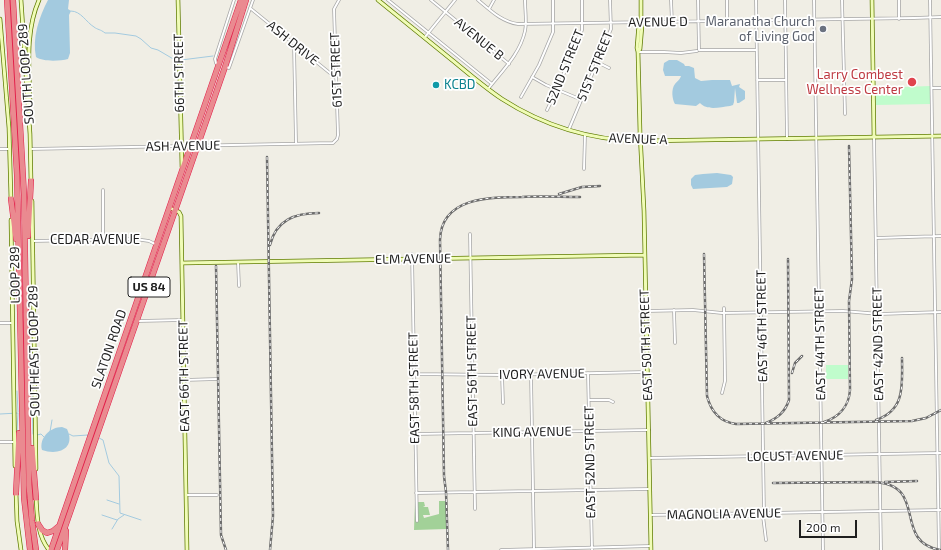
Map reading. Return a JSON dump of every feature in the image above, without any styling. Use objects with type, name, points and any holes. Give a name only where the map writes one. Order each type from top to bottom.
[{"type":"highway","name":"LOOP 289","points":[[7,0],[16,156],[20,273],[24,498],[30,550]]},
{"type":"highway","name":"LOOP 289","points":[[13,0],[22,155],[30,496],[36,550]]},
{"type":"highway","points":[[226,44],[238,0]]},
{"type":"highway","name":"SLATON ROAD","points":[[50,550],[72,496],[137,321],[156,266],[219,64],[241,0]]},
{"type":"highway","name":"SLATON ROAD","points":[[57,550],[66,524],[72,496],[114,370],[116,359],[156,244],[173,209],[182,173],[225,67],[248,0]]},
{"type":"highway","points":[[219,64],[225,67]]},
{"type":"highway","points":[[26,285],[31,181]]},
{"type":"highway","points":[[11,199],[20,273]]},
{"type":"highway","points":[[150,263],[156,266]]},
{"type":"highway","points":[[16,493],[21,374]]},
{"type":"highway","points":[[27,374],[36,498]]},
{"type":"highway","points":[[38,524],[42,530],[48,533],[53,531],[59,525]]},
{"type":"highway","points":[[65,550],[66,524]]},
{"type":"main road","name":"SOUTH LOOP 289","points":[[21,0],[30,149]]},
{"type":"main road","points":[[30,134],[30,29],[39,0]]},
{"type":"main road","name":"66TH STREET","points":[[178,0],[180,146]]},
{"type":"main road","name":"AVENUE A","points":[[378,0],[488,89],[511,105],[526,114],[545,122],[585,135],[640,141],[941,136]]},
{"type":"main road","name":"EAST 50TH STREET","points":[[641,0],[641,22],[639,24],[637,48],[649,430],[651,548]]},
{"type":"main road","points":[[872,0],[874,137]]},
{"type":"main road","name":"SOUTH LOOP 289","points":[[0,19],[10,149]]},
{"type":"main road","points":[[0,52],[5,81]]},
{"type":"main road","points":[[180,146],[182,173]]},
{"type":"main road","name":"SOUTHEAST LOOP 289","points":[[10,149],[16,493],[17,521],[21,550]]},
{"type":"main road","name":"SOUTHEAST LOOP 289","points":[[30,149],[33,241],[36,498],[38,524],[42,540],[50,550]]},
{"type":"main road","name":"EAST 66TH STREET","points":[[173,209],[180,213],[181,216],[186,550]]},
{"type":"main road","name":"ELM AVENUE","points":[[182,263],[644,255]]},
{"type":"street","name":"SLATON ROAD","points":[[219,64],[216,63],[215,59],[234,0]]},
{"type":"street","name":"SLATON ROAD","points":[[225,67],[229,68],[253,0]]},
{"type":"street","name":"61ST STREET","points":[[336,142],[338,136],[334,9],[339,0]]},
{"type":"street","points":[[388,0],[492,84]]},
{"type":"street","name":"AVENUE B","points":[[431,0],[509,64]]},
{"type":"street","points":[[425,38],[455,0]]},
{"type":"street","name":"AVENUE D","points":[[478,0],[508,22],[525,24],[899,19],[941,17]]},
{"type":"street","points":[[489,9],[494,0]]},
{"type":"street","points":[[488,89],[509,64],[524,35],[525,0]]},
{"type":"street","points":[[521,97],[541,62],[553,32],[554,0]]},
{"type":"street","name":"52ND STREET","points":[[548,110],[581,34],[582,0]]},
{"type":"street","name":"51ST STREET","points":[[569,130],[611,28],[610,0]]},
{"type":"street","points":[[671,0],[672,22]]},
{"type":"street","points":[[698,0],[698,51]]},
{"type":"street","points":[[727,0],[727,21]]},
{"type":"street","name":"EAST 46TH STREET","points":[[756,0],[764,514]]},
{"type":"street","points":[[785,0],[787,139]]},
{"type":"street","name":"EAST 44TH STREET","points":[[814,0],[823,550]]},
{"type":"street","points":[[842,0],[845,114]]},
{"type":"street","points":[[899,0],[899,19]]},
{"type":"street","points":[[930,0],[940,511],[939,550]]},
{"type":"street","name":"ASH DRIVE","points":[[250,8],[336,78]]},
{"type":"street","points":[[294,44],[296,143]]},
{"type":"street","points":[[638,52],[681,53],[698,51],[756,50]]},
{"type":"street","points":[[597,62],[609,68]]},
{"type":"street","points":[[532,77],[582,100]]},
{"type":"street","points":[[757,80],[786,80]]},
{"type":"street","points":[[932,88],[941,88]]},
{"type":"street","points":[[584,169],[585,135]]},
{"type":"street","name":"EAST 42ND STREET","points":[[874,137],[881,550]]},
{"type":"street","name":"ASH AVENUE","points":[[30,149],[296,143],[331,144],[336,142]]},
{"type":"street","points":[[0,149],[10,149]]},
{"type":"street","points":[[103,190],[103,239]]},
{"type":"street","name":"EAST 56TH STREET","points":[[470,234],[475,509]]},
{"type":"street","points":[[876,238],[941,236]]},
{"type":"street","name":"CEDAR AVENUE","points":[[33,241],[140,239],[156,244]]},
{"type":"street","name":"EAST 58TH STREET","points":[[412,254],[417,521]]},
{"type":"street","points":[[238,262],[239,286]]},
{"type":"street","points":[[722,393],[725,381],[724,308]]},
{"type":"street","points":[[674,310],[675,343]]},
{"type":"street","points":[[645,311],[699,310],[724,313],[849,311],[878,314],[941,312]]},
{"type":"street","points":[[130,321],[183,320]]},
{"type":"street","points":[[0,323],[13,323]]},
{"type":"street","points":[[936,361],[941,361]]},
{"type":"street","name":"IVORY AVENUE","points":[[414,374],[646,372]]},
{"type":"street","name":"EAST 52ND STREET","points":[[588,373],[592,549]]},
{"type":"street","points":[[502,374],[503,404]]},
{"type":"street","points":[[531,374],[534,549]]},
{"type":"street","points":[[184,380],[217,380]]},
{"type":"street","points":[[589,400],[609,400],[613,402]]},
{"type":"street","name":"KING AVENUE","points":[[415,434],[649,430]]},
{"type":"street","points":[[0,442],[15,442]]},
{"type":"street","name":"LOCUST AVENUE","points":[[649,458],[941,453]]},
{"type":"street","points":[[416,493],[650,488]]},
{"type":"street","points":[[186,495],[217,495]]},
{"type":"street","name":"MAGNOLIA AVENUE","points":[[650,515],[940,511]]},
{"type":"street","points":[[675,517],[763,516],[766,540]]},
{"type":"street","points":[[501,550],[651,548]]},
{"type":"green space","points":[[930,86],[931,104],[876,105],[875,88]]},
{"type":"green space","points":[[826,365],[848,365],[848,379],[826,379]]},
{"type":"green space","points":[[439,501],[447,501],[447,529],[414,530],[415,502],[424,502],[425,506],[423,507],[428,507],[430,515],[423,515],[424,518],[439,514]]},
{"type":"water","points":[[48,0],[69,0],[68,9],[71,11],[69,15],[70,53],[68,59],[56,61],[39,59],[36,57],[35,42],[37,28]]},
{"type":"water","points":[[669,60],[677,60],[685,66],[694,68],[695,78],[701,81],[730,80],[732,86],[740,84],[739,87],[745,91],[745,99],[737,103],[735,88],[734,102],[733,105],[730,106],[710,108],[700,103],[696,106],[675,104],[672,91],[681,76],[665,76],[663,70],[664,63]]},
{"type":"water","points":[[717,173],[731,175],[733,177],[732,184],[727,187],[693,189],[691,179],[695,175]]},
{"type":"water","points":[[62,427],[67,429],[69,436],[68,446],[60,451],[54,452],[42,450],[42,441],[46,434],[53,429]]},
{"type":"waterway","points":[[71,11],[75,11],[95,28],[105,33],[136,36],[151,48],[158,50],[175,60],[178,60]]},
{"type":"waterway","points":[[181,60],[213,56]]},
{"type":"waterway","points":[[24,390],[26,469]]},
{"type":"waterway","points":[[17,391],[18,412]]},
{"type":"waterway","points":[[32,391],[33,434]]},
{"type":"waterway","points":[[0,414],[18,413],[17,431]]},
{"type":"waterway","points":[[50,432],[52,420]]},
{"type":"waterway","points":[[37,435],[41,434],[44,437]]},
{"type":"waterway","points":[[69,434],[73,436],[88,435]]},
{"type":"waterway","points":[[99,438],[103,440],[109,463],[119,476],[120,513],[141,520]]},
{"type":"waterway","points":[[107,500],[119,504]]},
{"type":"waterway","points":[[102,515],[117,520]]},
{"type":"waterway","points":[[112,529],[118,519],[124,515]]},
{"type":"railway","points":[[824,422],[839,414],[848,401],[850,390],[849,301],[852,279],[849,146]]},
{"type":"railway","points":[[267,157],[273,516],[270,550]]},
{"type":"railway","points":[[559,194],[582,187],[600,186]]},
{"type":"railway","points":[[448,550],[444,476],[440,240],[442,226],[449,215],[458,207],[469,202],[482,199],[509,197],[580,197]]},
{"type":"railway","points":[[270,245],[277,229],[288,220],[302,214],[319,213]]},
{"type":"railway","points":[[704,254],[707,396],[711,407],[721,418],[736,424],[912,421],[926,418],[941,410]]},
{"type":"railway","points":[[766,423],[780,414],[789,400],[788,259]]},
{"type":"railway","points":[[216,266],[221,535],[226,550]]},
{"type":"railway","points":[[792,373],[795,363],[802,356]]},
{"type":"railway","points":[[876,420],[886,416],[893,410],[897,403],[902,386],[902,358]]},
{"type":"railway","points":[[885,482],[917,481]]},
{"type":"railway","points":[[773,483],[873,482],[890,485],[901,492],[906,502],[912,525],[917,536],[925,545],[940,550]]},
{"type":"place","name":"Maranatha Church of Living God","points":[[823,29]]},
{"type":"place","name":"Larry Combest Wellness Center","points":[[912,82]]},
{"type":"place","name":"KCBD","points":[[436,85]]}]
